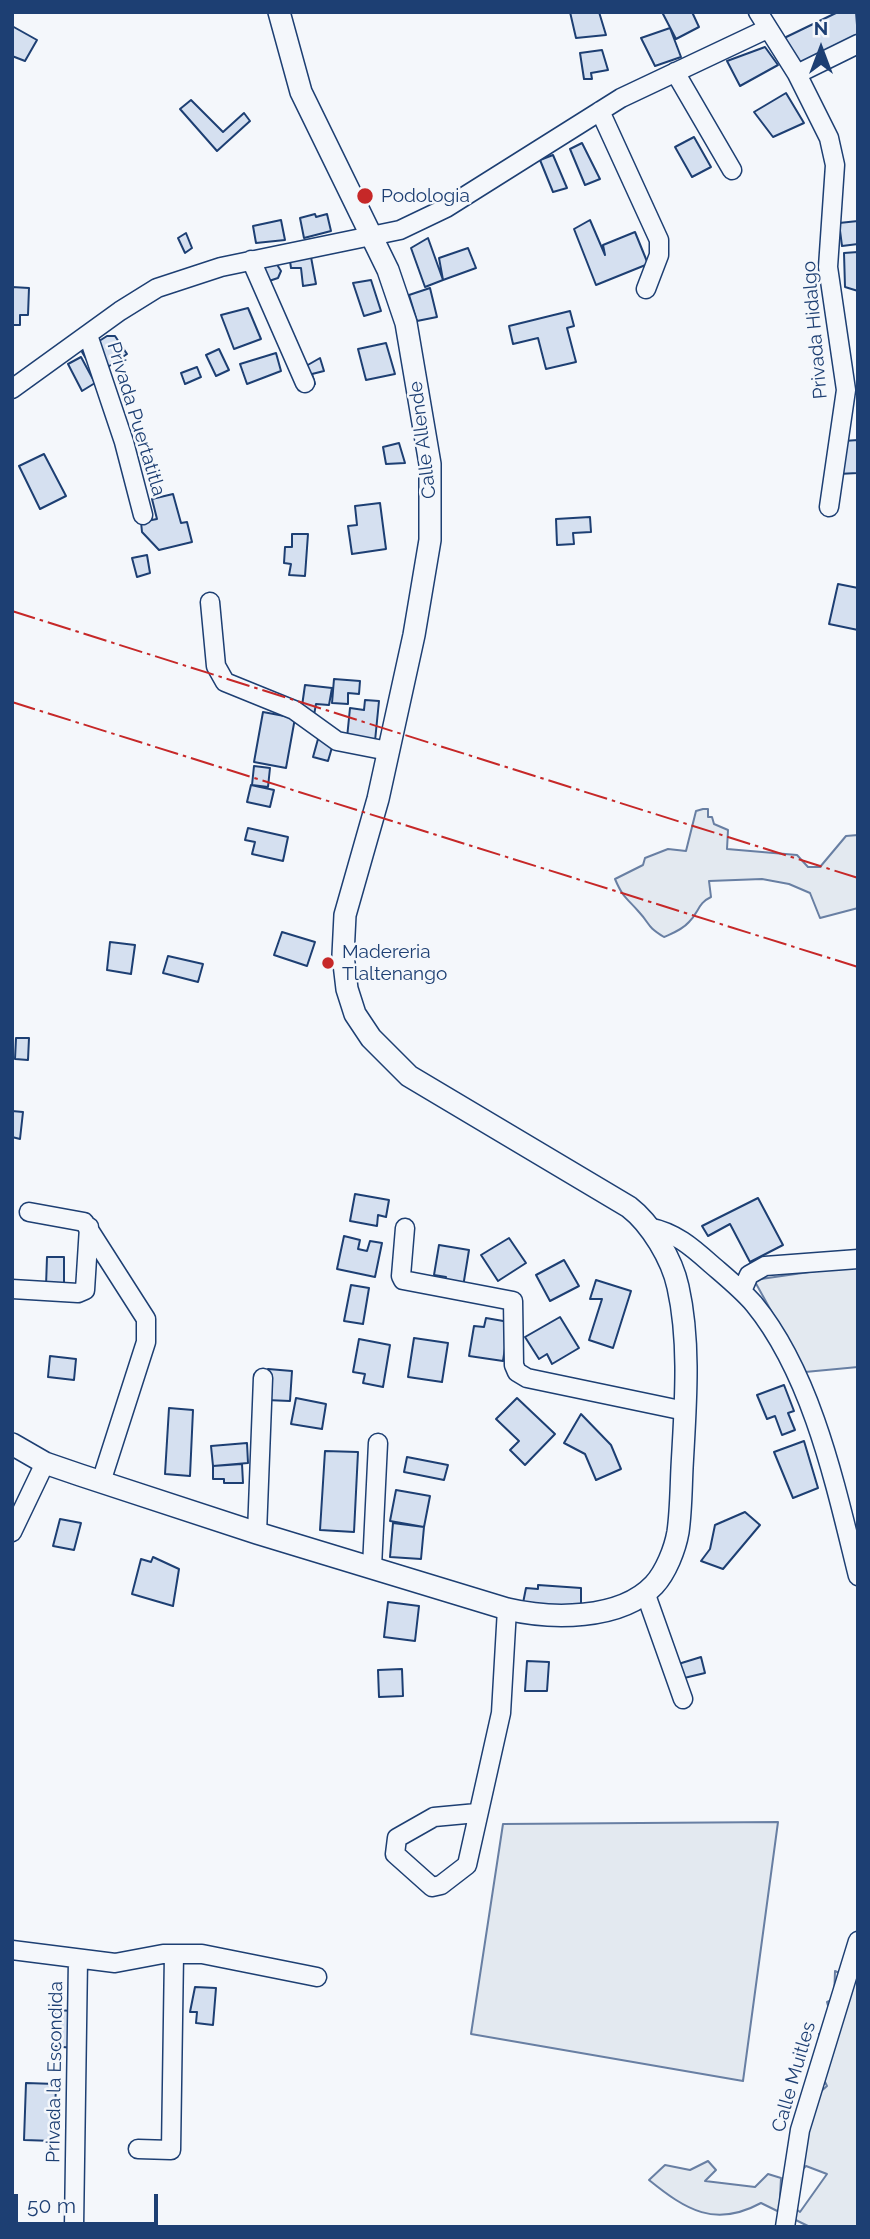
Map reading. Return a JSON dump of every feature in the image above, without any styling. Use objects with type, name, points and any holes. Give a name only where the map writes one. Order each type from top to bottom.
[{"type":"street","name":"Calle Allende","points":[[279,12],[301,92],[372,234],[405,323],[426,433],[432,498],[430,540],[421,598],[388,751],[343,928],[345,977],[355,1014],[387,1054],[410,1076],[629,1207],[649,1227],[668,1260],[678,1287],[683,1332],[685,1411],[677,1534],[665,1569],[645,1592]]},
{"type":"street","name":"Privada Hidalgo","points":[[758,12],[797,74],[829,138],[835,165],[828,267],[846,390],[829,507]]},
{"type":"street","points":[[12,389],[158,288],[189,275],[251,260],[400,230],[446,208],[600,111],[767,29]]},
{"type":"street","points":[[797,74],[858,44]]},
{"type":"street","points":[[675,72],[732,170]]},
{"type":"street","points":[[600,111],[659,240],[659,255],[646,289]]},
{"type":"street","points":[[251,260],[305,383]]},
{"type":"street","name":"Privada Puertatitla","points":[[88,335],[124,442],[143,515]]},
{"type":"street","points":[[210,602],[216,666],[225,682],[294,710],[337,741],[388,751]]},
{"type":"street","points":[[29,1212],[79,1219],[89,1227],[146,1319],[147,1332],[101,1482]]},
{"type":"street","points":[[12,1289],[78,1293],[85,1290],[89,1227]]},
{"type":"street","points":[[649,1227],[664,1230],[689,1245],[742,1291],[782,1345],[822,1441],[858,1576]]},
{"type":"street","points":[[405,1228],[401,1276],[403,1280],[513,1301],[514,1365],[517,1373],[527,1378],[685,1411]]},
{"type":"street","points":[[742,1291],[749,1275],[765,1266],[858,1259]]},
{"type":"street","points":[[257,1533],[263,1378]]},
{"type":"street","points":[[372,1567],[378,1443]]},
{"type":"street","points":[[12,1444],[46,1463],[101,1482],[257,1533],[507,1609],[540,1615],[572,1616],[608,1610],[645,1592],[682,1699]]},
{"type":"street","points":[[12,1532],[46,1463]]},
{"type":"street","points":[[477,1813],[426,1820],[397,1838],[395,1854],[432,1887],[441,1885],[467,1865],[501,1713],[507,1609]]},
{"type":"street","name":"Calle Muitles","points":[[786,2227],[800,2130],[858,1941]]},
{"type":"street","points":[[12,1950],[115,1963],[174,1954],[202,1954],[317,1977]]},
{"type":"street","points":[[138,2149],[171,2150],[174,1954]]},
{"type":"street","name":"Privada la Escondida","points":[[74,2227],[78,1959]]},
{"type":"shaded area","points":[[708,809],[708,817],[712,817],[714,824],[728,830],[727,849],[797,855],[808,867],[820,867],[846,836],[858,835],[858,908],[820,918],[810,893],[789,884],[762,879],[709,881],[711,897],[703,902],[686,925],[664,937],[651,928],[620,890],[615,879],[643,865],[645,858],[668,849],[686,851],[696,811]]},
{"type":"shaded area","points":[[858,1265],[858,1367],[805,1372],[754,1280]]},
{"type":"shaded area","points":[[778,1822],[743,2081],[471,2034],[503,1824]]},
{"type":"shaded area","points":[[835,1971],[855,1980],[858,1973],[858,2227],[810,2227],[761,2203],[729,2214],[715,2215],[689,2207],[649,2180],[665,2165],[690,2170],[708,2161],[716,2170],[705,2181],[755,2187],[768,2174],[781,2178],[780,2197],[800,2212],[827,2174],[806,2166],[794,2178],[788,2178],[790,2138],[811,2119],[810,2101],[827,2086],[818,2068],[823,2045],[819,2034],[834,2027],[827,2002],[834,1999]]},
{"type":"building","points":[[570,12],[599,12],[606,35],[576,38]]},
{"type":"building","points":[[662,12],[692,12],[699,27],[676,39]]},
{"type":"building","points":[[838,12],[856,12],[858,38],[797,65],[780,40]]},
{"type":"building","points":[[12,26],[37,40],[25,61],[12,56]]},
{"type":"building","points":[[670,28],[681,57],[655,66],[641,38]]},
{"type":"building","points":[[765,47],[778,65],[740,86],[727,61]]},
{"type":"building","points":[[602,50],[608,70],[591,73],[592,79],[584,79],[580,53]]},
{"type":"building","points":[[786,93],[804,123],[773,137],[754,112]]},
{"type":"building","points":[[191,100],[223,132],[244,113],[250,121],[217,151],[180,109]]},
{"type":"building","points":[[694,137],[711,167],[692,177],[675,147]]},
{"type":"building","points":[[582,143],[600,179],[585,185],[570,149]]},
{"type":"building","points":[[553,155],[567,188],[553,192],[540,160]]},
{"type":"building","points":[[315,214],[316,217],[327,214],[331,231],[304,238],[300,218]]},
{"type":"building","points":[[281,220],[285,240],[256,243],[253,226]]},
{"type":"building","points":[[590,220],[605,255],[603,245],[635,232],[648,264],[596,285],[574,229]]},
{"type":"building","points":[[858,221],[858,244],[842,246],[839,223]]},
{"type":"building","points":[[186,233],[192,248],[185,253],[178,238]]},
{"type":"building","points":[[428,238],[443,280],[425,287],[411,248]]},
{"type":"building","points":[[468,248],[476,268],[443,280],[439,258]]},
{"type":"building","points":[[858,252],[858,291],[845,287],[844,253]]},
{"type":"building","points":[[311,257],[316,284],[303,286],[301,268],[291,268],[290,261]]},
{"type":"building","points":[[276,263],[281,271],[278,278],[263,283],[259,270]]},
{"type":"building","points":[[371,280],[381,311],[364,316],[353,283]]},
{"type":"building","points":[[12,287],[29,288],[28,315],[20,315],[20,325],[12,325]]},
{"type":"building","points":[[430,288],[437,317],[417,321],[409,295]]},
{"type":"building","points":[[248,308],[261,339],[234,349],[221,315]]},
{"type":"building","points":[[570,311],[574,326],[567,328],[576,362],[546,369],[538,338],[513,344],[509,326]]},
{"type":"building","points":[[107,336],[115,336],[127,354],[96,375],[82,352]]},
{"type":"building","points":[[386,343],[395,374],[366,380],[358,349]]},
{"type":"building","points":[[219,349],[229,370],[216,376],[206,355]]},
{"type":"building","points":[[276,353],[281,371],[247,384],[240,364]]},
{"type":"building","points":[[81,357],[95,383],[82,391],[68,364]]},
{"type":"building","points":[[320,358],[324,371],[312,374],[315,384],[305,387],[299,370]]},
{"type":"building","points":[[197,367],[201,377],[185,384],[181,373]]},
{"type":"building","points":[[858,440],[858,473],[838,474],[844,441]]},
{"type":"building","points":[[399,443],[405,463],[386,464],[383,447]]},
{"type":"building","points":[[44,454],[66,496],[40,509],[19,466]]},
{"type":"building","points":[[173,494],[181,523],[187,522],[192,542],[159,550],[142,532],[141,522],[157,519],[152,499]]},
{"type":"building","points":[[380,503],[386,549],[352,554],[348,526],[357,525],[355,506]]},
{"type":"building","points":[[590,517],[591,532],[573,533],[574,544],[557,545],[556,519]]},
{"type":"building","points":[[292,534],[308,534],[305,576],[289,575],[291,564],[284,563],[285,547],[292,547]]},
{"type":"building","points":[[147,555],[150,573],[137,577],[132,558]]},
{"type":"building","points":[[838,584],[858,588],[858,630],[829,624]]},
{"type":"building","points":[[334,679],[360,681],[359,694],[348,693],[348,704],[332,703]]},
{"type":"building","points":[[305,685],[332,688],[329,705],[316,704],[314,715],[301,713]]},
{"type":"building","points":[[365,700],[379,701],[375,741],[347,738],[350,708],[364,710]]},
{"type":"building","points":[[263,712],[295,718],[286,768],[254,762]]},
{"type":"building","points":[[318,739],[333,744],[328,761],[313,757]]},
{"type":"building","points":[[254,766],[270,768],[268,787],[252,785]]},
{"type":"building","points":[[251,785],[274,790],[270,807],[247,802]]},
{"type":"building","points":[[248,828],[288,837],[283,861],[252,854],[255,842],[245,840]]},
{"type":"building","points":[[282,932],[315,942],[307,966],[274,955]]},
{"type":"building","points":[[110,942],[135,945],[131,974],[107,970]]},
{"type":"building","points":[[168,956],[203,964],[198,982],[163,973]]},
{"type":"building","points":[[16,1038],[29,1038],[28,1060],[15,1059]]},
{"type":"building","points":[[12,1111],[23,1112],[20,1139],[12,1137]]},
{"type":"building","points":[[355,1194],[389,1200],[386,1217],[378,1215],[377,1226],[350,1221]]},
{"type":"building","points":[[758,1198],[783,1245],[750,1262],[730,1224],[708,1236],[702,1226]]},
{"type":"building","points":[[344,1236],[360,1240],[358,1249],[367,1251],[370,1241],[382,1243],[375,1277],[337,1269]]},
{"type":"building","points":[[509,1238],[526,1263],[498,1281],[481,1255]]},
{"type":"building","points":[[439,1245],[469,1250],[463,1287],[444,1284],[446,1277],[434,1275]]},
{"type":"building","points":[[47,1257],[64,1257],[64,1286],[46,1286]]},
{"type":"building","points":[[564,1260],[579,1286],[550,1301],[536,1275]]},
{"type":"building","points":[[596,1280],[631,1291],[613,1348],[589,1340],[602,1299],[590,1299]]},
{"type":"building","points":[[351,1285],[369,1288],[363,1324],[344,1321]]},
{"type":"building","points":[[560,1317],[579,1348],[552,1364],[547,1354],[539,1359],[525,1337]]},
{"type":"building","points":[[486,1318],[509,1322],[503,1361],[469,1356],[474,1326],[484,1327]]},
{"type":"building","points":[[414,1338],[448,1343],[442,1382],[408,1377]]},
{"type":"building","points":[[359,1339],[390,1345],[383,1387],[363,1383],[365,1374],[353,1372]]},
{"type":"building","points":[[50,1356],[76,1359],[74,1380],[48,1377]]},
{"type":"building","points":[[268,1369],[292,1371],[290,1401],[266,1400]]},
{"type":"building","points":[[784,1385],[794,1411],[788,1413],[795,1430],[782,1435],[775,1416],[767,1419],[757,1395]]},
{"type":"building","points":[[296,1398],[326,1404],[322,1429],[291,1424]]},
{"type":"building","points":[[517,1398],[555,1434],[525,1465],[510,1450],[519,1441],[496,1419]]},
{"type":"building","points":[[169,1408],[193,1410],[190,1476],[165,1474]]},
{"type":"building","points":[[581,1414],[611,1445],[621,1469],[596,1480],[585,1454],[564,1443]]},
{"type":"building","points":[[804,1441],[818,1488],[793,1498],[774,1452]]},
{"type":"building","points":[[247,1443],[248,1463],[213,1466],[211,1446]]},
{"type":"building","points":[[325,1451],[358,1452],[354,1532],[320,1530]]},
{"type":"building","points":[[407,1457],[448,1465],[444,1480],[404,1472]]},
{"type":"building","points":[[242,1464],[243,1483],[224,1483],[224,1479],[213,1479],[213,1466]]},
{"type":"building","points":[[396,1490],[430,1496],[424,1527],[390,1521]]},
{"type":"building","points":[[745,1512],[760,1525],[723,1569],[701,1561],[710,1549],[715,1525]]},
{"type":"building","points":[[60,1519],[81,1523],[74,1550],[53,1546]]},
{"type":"building","points":[[393,1523],[424,1527],[421,1559],[390,1557]]},
{"type":"building","points":[[153,1557],[179,1569],[173,1606],[132,1594],[141,1559],[151,1562]]},
{"type":"building","points":[[538,1585],[581,1588],[581,1608],[523,1603],[526,1588],[538,1589]]},
{"type":"building","points":[[388,1602],[419,1606],[415,1641],[384,1637]]},
{"type":"building","points":[[701,1657],[705,1673],[680,1679],[675,1665]]},
{"type":"building","points":[[527,1661],[549,1662],[547,1691],[525,1691]]},
{"type":"building","points":[[402,1669],[403,1696],[379,1697],[378,1670]]},
{"type":"building","points":[[195,1987],[216,1988],[213,2025],[196,2023],[197,2012],[190,2012]]},
{"type":"building","points":[[55,2010],[75,2011],[73,2048],[53,2046]]},
{"type":"building","points":[[26,2083],[56,2084],[54,2141],[24,2140]]},
{"type":"power","points":[[12,611],[858,878]]},
{"type":"power","points":[[12,702],[858,967]]},
{"type":"place","name":"Podologia","points":[[365,196]]},
{"type":"place","name":"Madereria Tlaltenango","points":[[328,963]]}]
